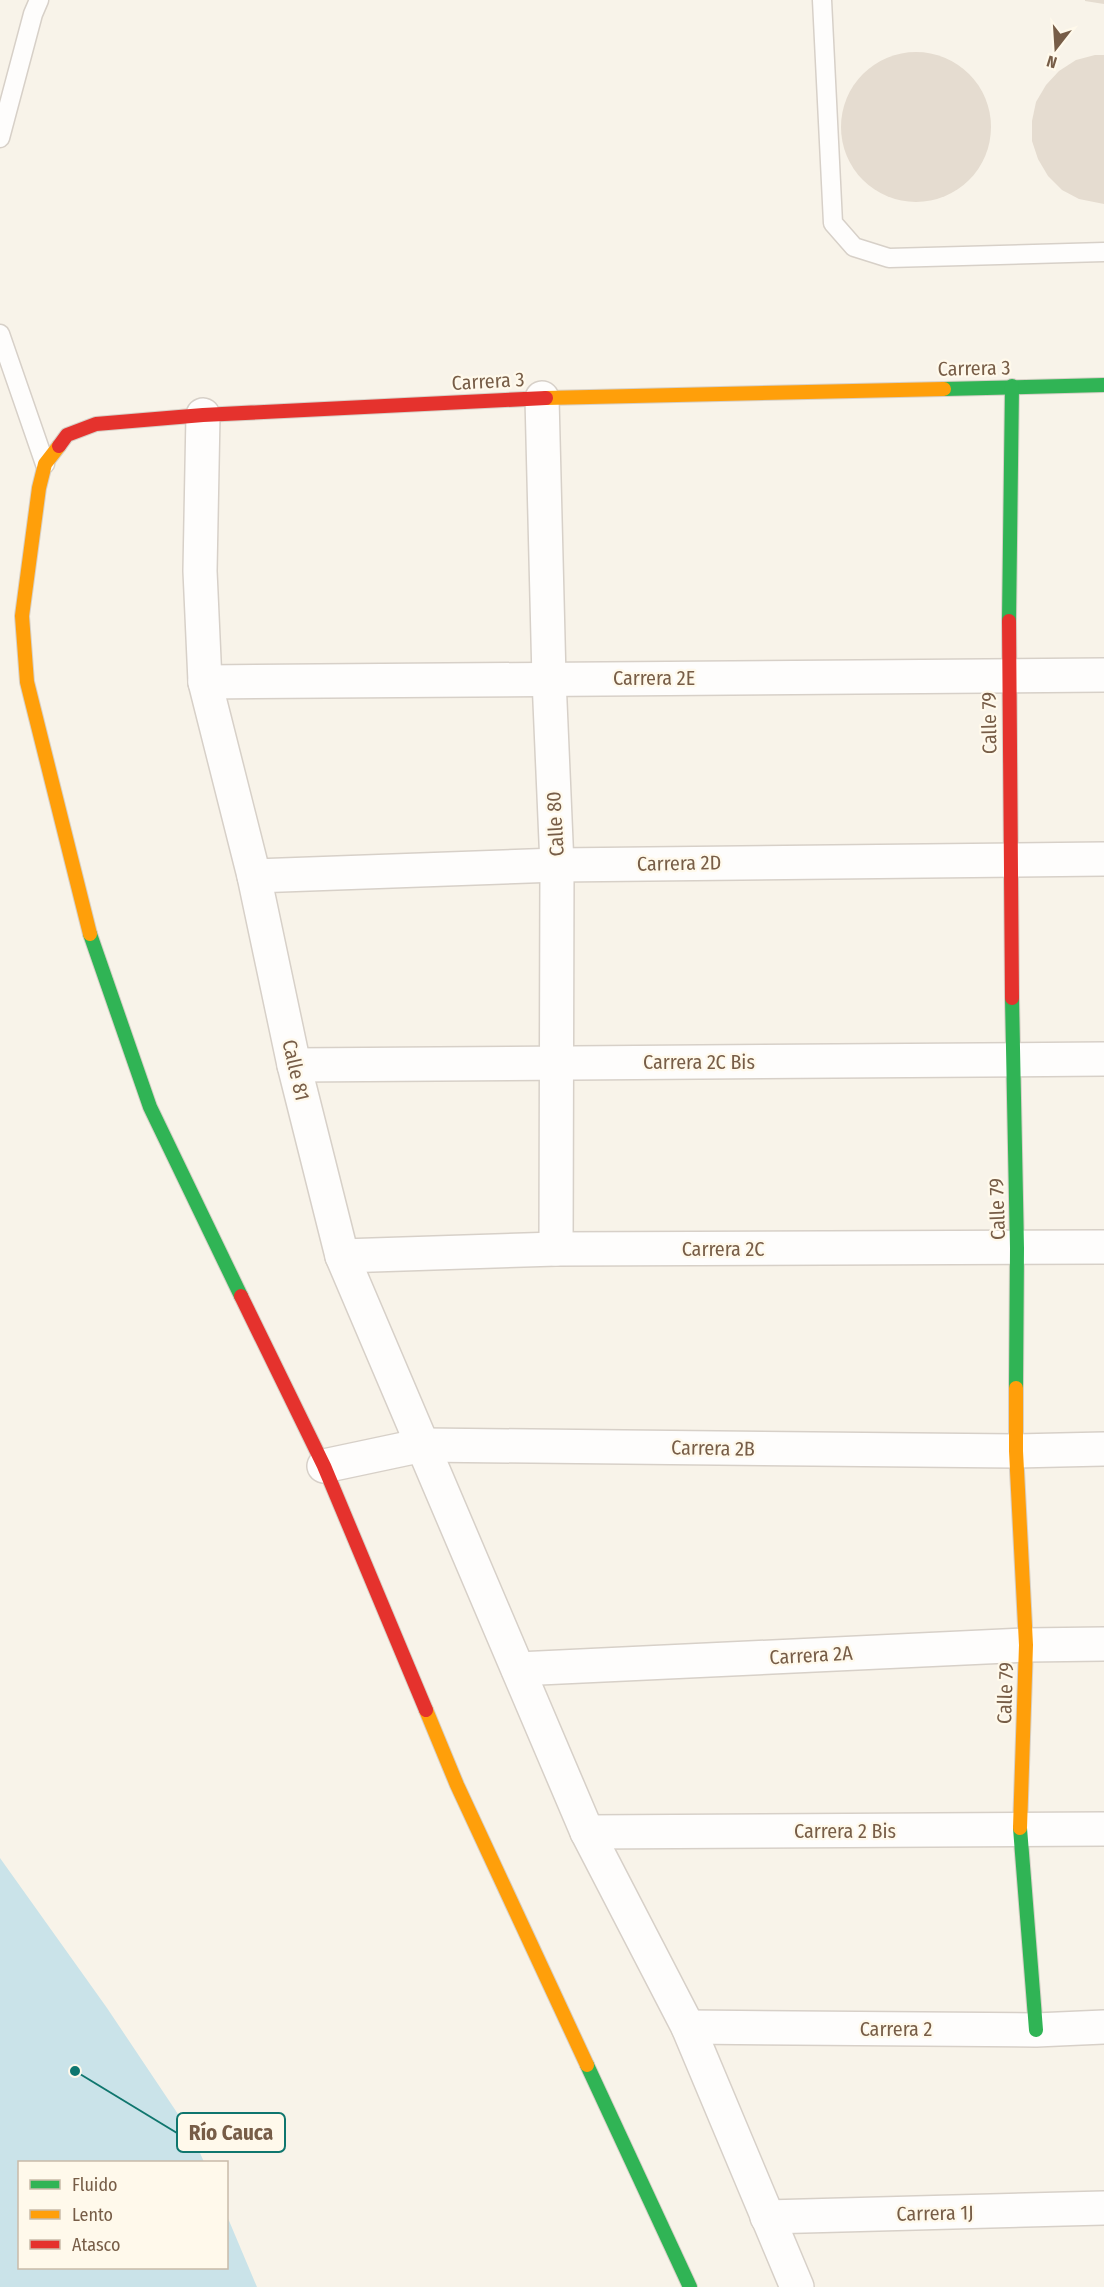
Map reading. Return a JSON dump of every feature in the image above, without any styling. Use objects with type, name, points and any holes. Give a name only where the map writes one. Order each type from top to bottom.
[{"type":"street","name":"Carrera 3","points":[[690,2287],[457,1785],[324,1466],[150,1107],[91,937],[27,682],[22,616],[39,488],[45,464],[67,435],[96,424],[203,415],[542,398],[1104,385]]},
{"type":"street","name":"Calle 79","points":[[1012,386],[1008,676],[1012,1060],[1017,1248],[1016,1451],[1026,1645],[1020,1830],[1036,2030]]},
{"type":"street","name":"Calle 80","points":[[542,398],[549,679],[557,865],[556,1249]]},
{"type":"street","name":"Calle 81","points":[[203,415],[200,570],[205,682],[254,876],[294,1065],[342,1256],[587,1832],[688,2027],[797,2287]]},
{"type":"street","name":"Carrera 2E","points":[[205,682],[1104,675]]},
{"type":"street","name":"Carrera 2D","points":[[254,876],[557,865],[1104,859]]},
{"type":"street","name":"Carrera 2C Bis","points":[[294,1065],[1104,1059]]},
{"type":"street","name":"Carrera 2C","points":[[342,1256],[556,1249],[1104,1247]]},
{"type":"street","name":"Carrera 2B","points":[[324,1466],[423,1445],[1016,1451],[1104,1449]]},
{"type":"street","name":"Carrera 2A","points":[[518,1669],[1026,1645],[1104,1644]]},
{"type":"street","name":"Carrera 2 Bis","points":[[587,1832],[1104,1829]]},
{"type":"street","name":"Carrera 2","points":[[688,2027],[1036,2030],[1104,2027]]},
{"type":"street","name":"Carrera 1J","points":[[767,2217],[1104,2208]]},
{"type":"lane","points":[[0,138],[33,14],[39,0]]},
{"type":"lane","points":[[822,0],[833,223],[854,247],[889,258],[1104,252]]},
{"type":"lane","points":[[0,334],[45,464]]},
{"type":"water","points":[[0,1858],[107,2008],[192,2135],[204,2161],[18,2161],[18,2269],[228,2269],[228,2218],[257,2287],[0,2287]]},
{"type":"building","points":[[1104,0],[1104,4],[1085,1]]},
{"type":"building","points":[[916,52],[945,58],[969,74],[985,98],[991,127],[985,156],[969,180],[945,196],[916,202],[887,196],[863,180],[847,156],[841,127],[847,98],[863,74],[887,58]]},
{"type":"building","points":[[1104,55],[1104,204],[1079,199],[1062,190],[1048,176],[1038,159],[1032,141],[1032,121],[1036,102],[1046,85],[1059,71],[1076,60]]},
{"type":"traffic: fast","points":[[944,389],[1104,385]]},
{"type":"traffic: fast","points":[[1009,621],[1012,386]]},
{"type":"traffic: fast","points":[[90,934],[150,1107],[241,1296]]},
{"type":"traffic: fast","points":[[1012,998],[1017,1248],[1016,1388]]},
{"type":"traffic: fast","points":[[1020,1828],[1036,2030]]},
{"type":"traffic: fast","points":[[587,2065],[690,2287]]},
{"type":"traffic: slow","points":[[546,398],[944,389]]},
{"type":"traffic: slow","points":[[59,446],[45,464],[39,488],[22,616],[27,682],[90,934]]},
{"type":"traffic: slow","points":[[1016,1388],[1016,1451],[1026,1645],[1020,1828]]},
{"type":"traffic: slow","points":[[426,1710],[457,1785],[587,2065]]},
{"type":"traffic: jam","points":[[59,446],[67,435],[96,424],[203,415],[546,398]]},
{"type":"traffic: jam","points":[[1009,621],[1012,998]]},
{"type":"traffic: jam","points":[[241,1296],[324,1466],[426,1710]]},
{"type":"place","name":"Río Cauca","points":[[75,2071]]}]
